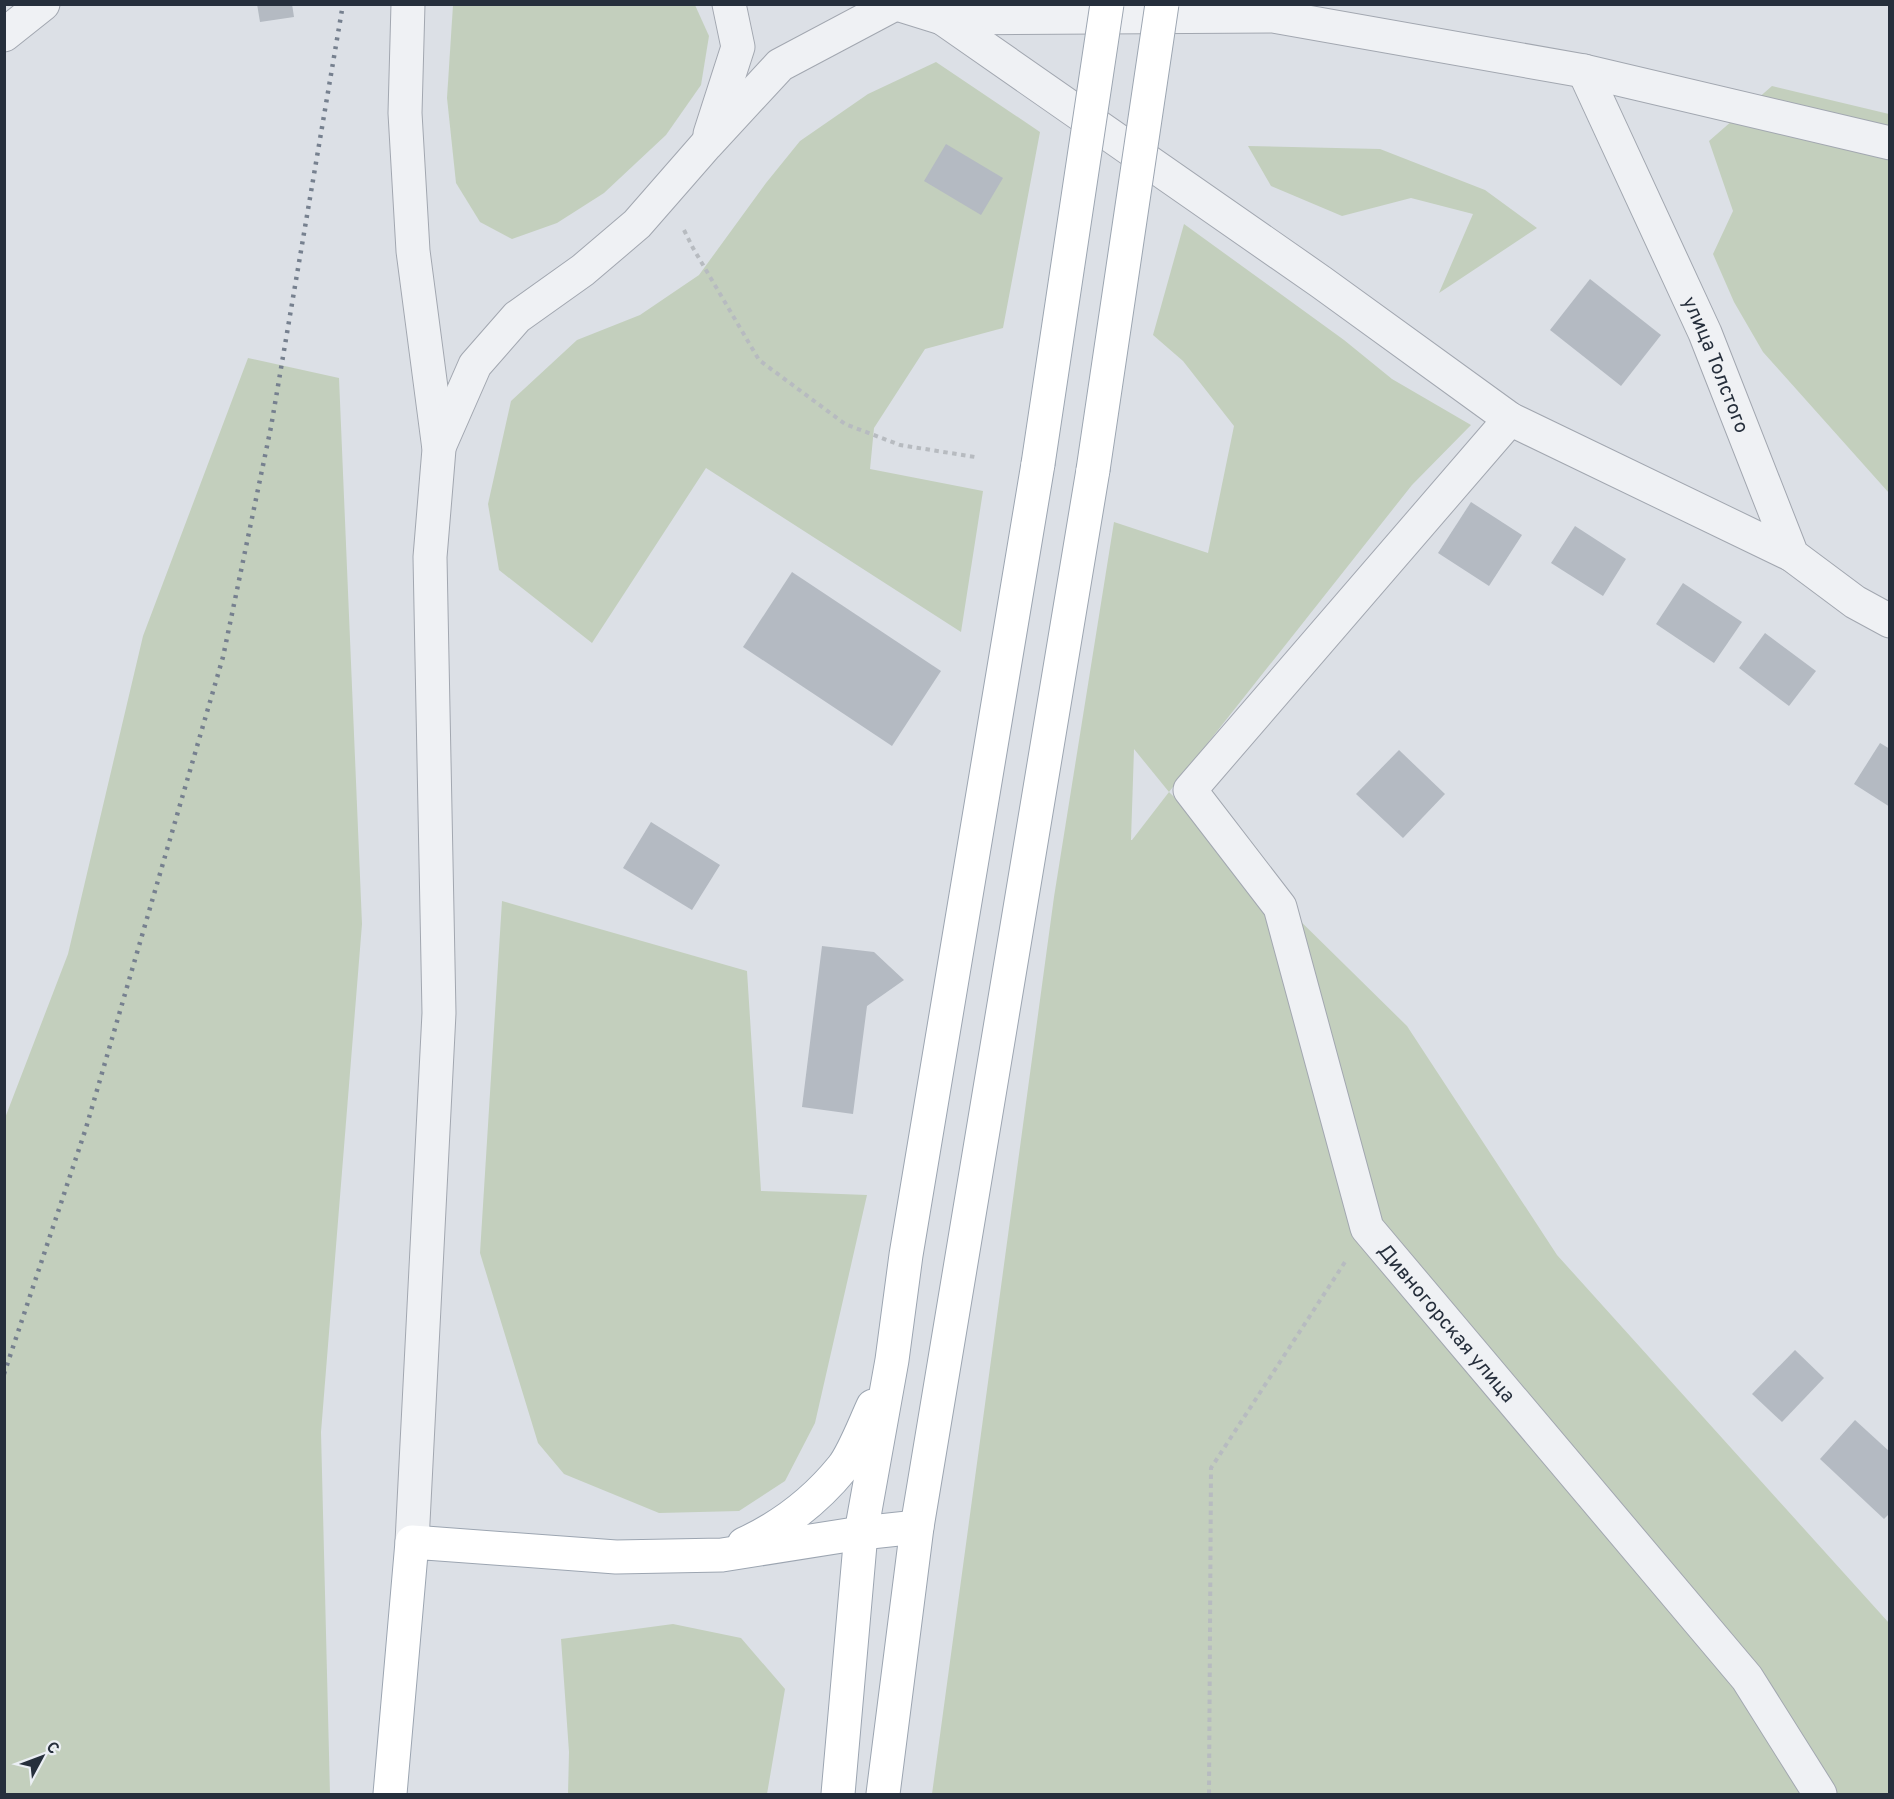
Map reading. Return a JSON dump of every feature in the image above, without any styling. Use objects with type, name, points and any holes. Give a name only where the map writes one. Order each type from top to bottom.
[{"type":"main road","points":[[838,1794],[861,1533],[892,1360],[906,1255],[1038,464],[1107,4]]},
{"type":"main road","points":[[883,1794],[917,1527],[1093,470],[1162,4]]},
{"type":"main road","points":[[722,1555],[767,1534],[802,1509],[843,1467],[867,1421],[892,1360]]},
{"type":"main road","points":[[390,1794],[412,1542],[616,1557],[722,1555],[861,1533],[917,1527]]},
{"type":"street","points":[[4,35],[43,4]]},
{"type":"street","points":[[408,4],[405,113],[413,251],[439,448],[430,557],[439,1013],[412,1542]]},
{"type":"street","points":[[706,145],[738,47],[729,4]]},
{"type":"street","points":[[439,448],[475,365],[517,317],[592,262],[637,224],[780,65],[896,4],[942,18],[1274,16],[1584,71],[1890,143]]},
{"type":"street","points":[[942,18],[1321,282],[1510,419],[1792,555],[1855,602],[1890,621]]},
{"type":"street","name":"улица Толстого","points":[[1584,71],[1705,333],[1792,555]]},
{"type":"street","name":"Дивногорская улица","points":[[1510,419],[1190,790],[1280,907],[1367,1228],[1747,1678],[1820,1794]]},
{"type":"path","points":[[666,192],[693,248],[759,360],[845,424],[900,445],[975,457]]},
{"type":"path","points":[[1209,1794],[1211,1468],[1367,1228]]},
{"type":"green space","points":[[453,5],[695,5],[709,36],[701,85],[666,135],[604,193],[557,223],[512,239],[480,222],[456,183],[447,98]]},
{"type":"green space","points":[[936,62],[1040,132],[1003,328],[925,349],[874,428],[870,469],[983,491],[961,632],[706,468],[592,643],[499,570],[488,504],[511,401],[577,340],[640,315],[699,275],[766,183],[800,141],[868,94]]},
{"type":"green space","points":[[1772,86],[1889,114],[1889,493],[1763,352],[1734,302],[1713,254],[1733,211],[1709,141]]},
{"type":"green space","points":[[1248,146],[1380,149],[1485,190],[1537,228],[1439,293],[1473,214],[1411,198],[1342,216],[1271,186]]},
{"type":"green space","points":[[1184,224],[1344,340],[1392,379],[1471,425],[1412,485],[1169,792],[1407,1026],[1557,1255],[1889,1623],[1889,1794],[932,1794],[1054,897],[1114,522],[1208,553],[1234,426],[1183,361],[1153,335]],"holes":[[[1134,749],[1169,792],[1131,840]]]},
{"type":"green space","points":[[248,358],[339,378],[362,924],[321,1432],[330,1794],[5,1794],[5,1118],[68,954],[143,636]]},
{"type":"green space","points":[[502,901],[747,971],[761,1191],[867,1195],[815,1423],[785,1481],[739,1511],[659,1513],[564,1474],[538,1443],[480,1253]]},
{"type":"green space","points":[[673,1624],[741,1638],[785,1689],[767,1794],[568,1794],[569,1752],[561,1639]]},
{"type":"building","points":[[257,4],[292,4],[294,17],[260,22]]},
{"type":"building","points":[[946,144],[1003,178],[981,215],[924,181]]},
{"type":"building","points":[[1590,279],[1661,335],[1621,386],[1550,330]]},
{"type":"building","points":[[1471,502],[1522,535],[1489,586],[1438,553]]},
{"type":"building","points":[[1575,526],[1626,559],[1603,596],[1551,563]]},
{"type":"building","points":[[792,572],[941,671],[892,746],[743,647]]},
{"type":"building","points":[[1683,583],[1742,622],[1714,663],[1656,624]]},
{"type":"building","points":[[1765,633],[1816,671],[1789,706],[1739,668]]},
{"type":"building","points":[[1880,743],[1890,749],[1890,807],[1854,784]]},
{"type":"building","points":[[1399,750],[1445,794],[1403,838],[1356,794]]},
{"type":"building","points":[[651,822],[720,865],[692,910],[623,868]]},
{"type":"building","points":[[822,946],[874,952],[904,980],[867,1006],[853,1114],[802,1107]]},
{"type":"building","points":[[1795,1350],[1824,1378],[1782,1422],[1752,1394]]},
{"type":"building","points":[[1855,1420],[1890,1452],[1890,1513],[1884,1519],[1820,1459]]},
{"type":"railway","points":[[4,1374],[86,1128],[223,657],[271,427],[343,4]]}]
